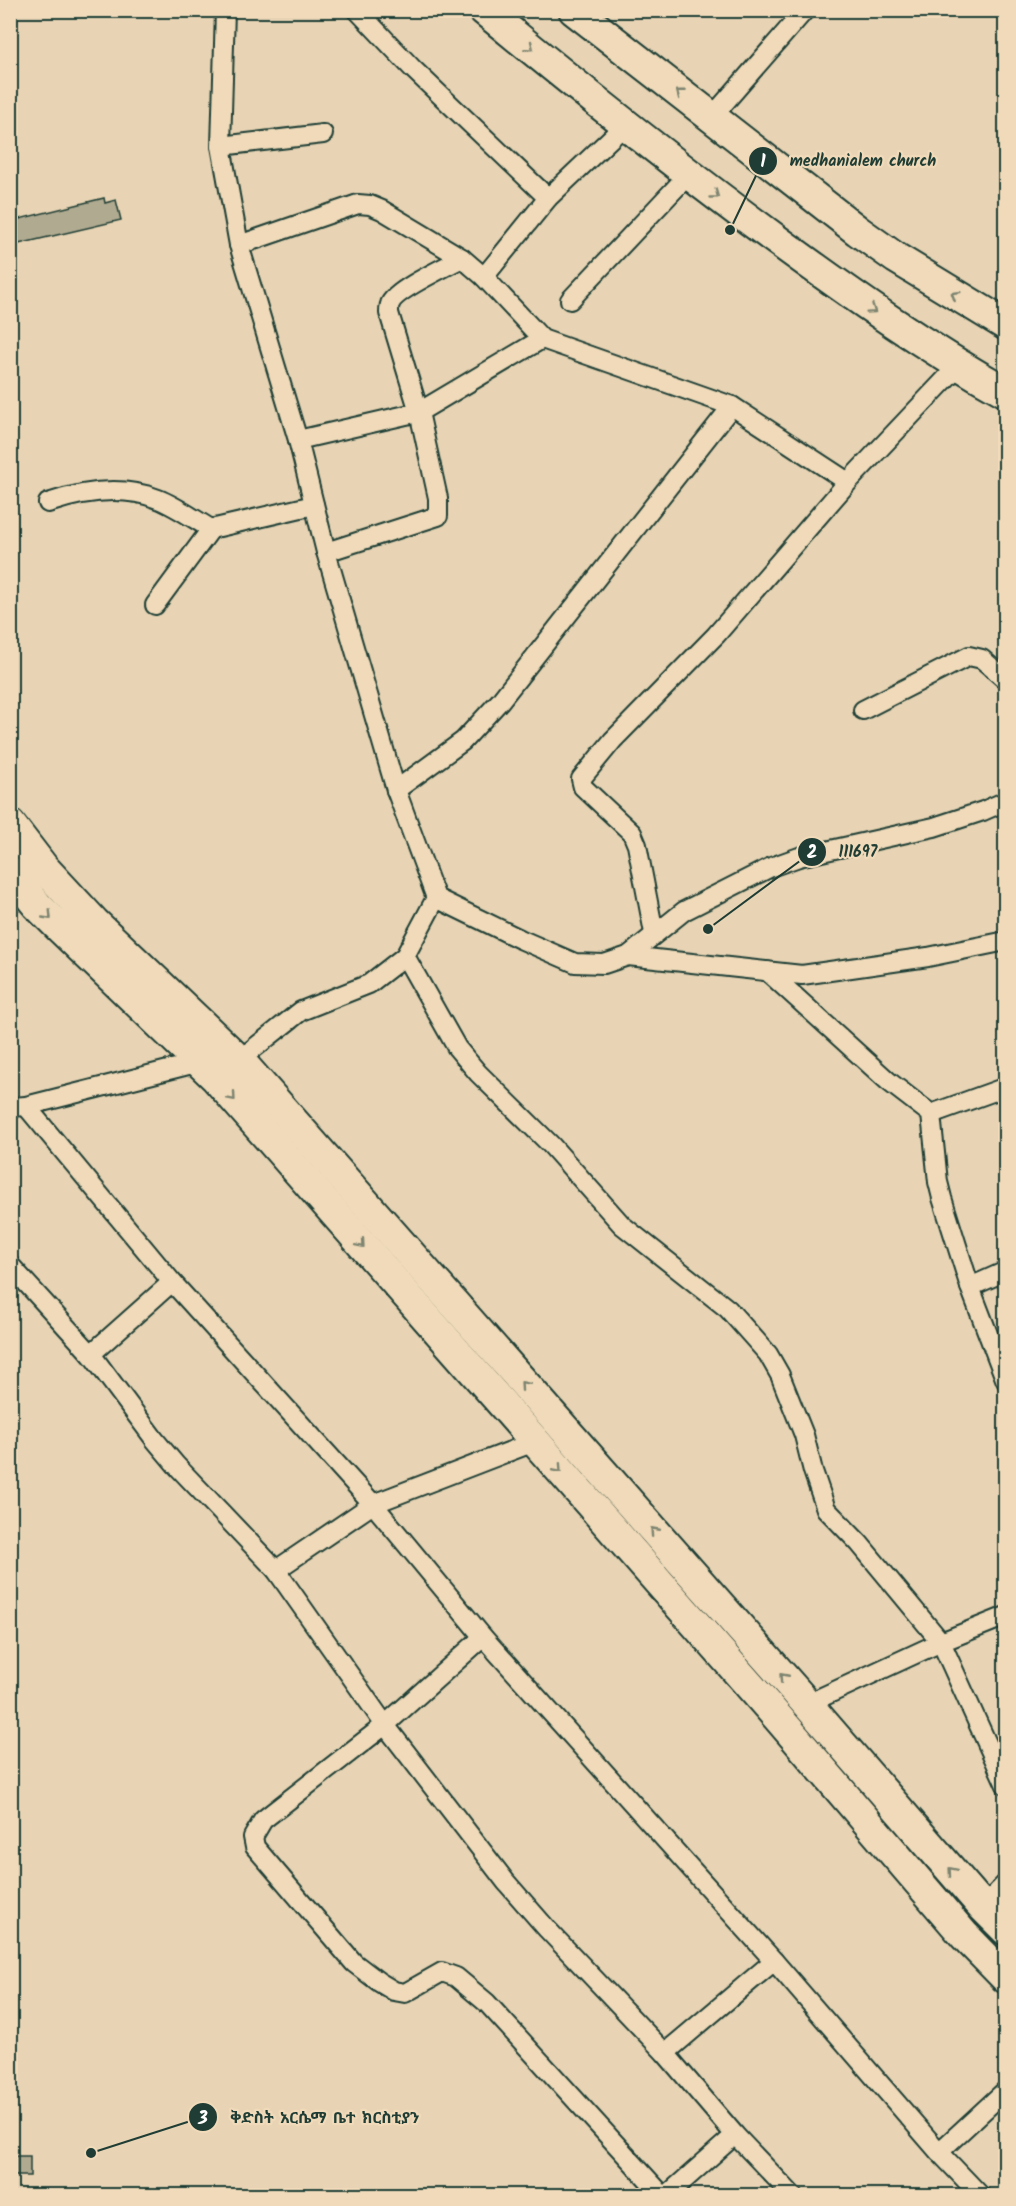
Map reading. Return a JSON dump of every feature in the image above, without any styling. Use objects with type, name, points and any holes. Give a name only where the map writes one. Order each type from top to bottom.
[{"type":"main road","points":[[484,10],[688,175],[857,299],[958,366],[1005,392]]},
{"type":"main road","points":[[574,10],[896,258],[1005,326]]},
{"type":"main road","points":[[10,824],[44,867],[94,922],[239,1060],[1005,1930]]},
{"type":"main road","points":[[10,872],[60,928],[200,1062],[759,1695],[964,1935],[1005,1978]]},
{"type":"street","points":[[225,10],[221,146],[239,245],[298,440],[326,552],[396,790],[436,898],[575,963],[604,964],[628,956],[684,911],[771,867],[799,857],[934,827],[983,811],[1005,801]]},
{"type":"street","points":[[357,10],[413,69],[548,198]]},
{"type":"street","points":[[712,117],[802,12]]},
{"type":"street","points":[[484,277],[548,198],[626,124]]},
{"type":"street","points":[[221,146],[323,134]]},
{"type":"street","points":[[570,300],[688,175]]},
{"type":"street","points":[[239,245],[358,204],[370,205],[462,258],[484,277],[542,339],[732,406],[848,482]]},
{"type":"street","points":[[326,552],[438,516],[438,498],[418,412],[389,313],[389,304],[405,289],[462,258]]},
{"type":"street","points":[[298,440],[418,412],[542,339]]},
{"type":"street","points":[[654,933],[635,839],[624,825],[583,788],[582,779],[613,740],[716,635],[848,482],[958,366]]},
{"type":"street","points":[[396,790],[464,741],[500,701],[663,497],[732,406]]},
{"type":"street","points":[[48,503],[77,493],[134,491],[159,499],[211,529]]},
{"type":"street","points":[[156,605],[211,529],[314,505]]},
{"type":"street","points":[[863,710],[969,656],[982,659],[1005,681]]},
{"type":"street","points":[[239,1060],[301,1011],[369,984],[405,956],[436,898]]},
{"type":"street","points":[[628,956],[802,975],[928,957],[1005,941]]},
{"type":"street","points":[[405,956],[458,1048],[478,1073],[551,1145],[622,1225],[728,1309],[768,1354],[780,1375],[804,1435],[826,1509],[859,1543],[941,1642],[1005,1785]]},
{"type":"street","points":[[766,971],[888,1081],[931,1114],[938,1182],[970,1287],[1005,1381]]},
{"type":"street","points":[[200,1062],[18,1106],[373,1504],[483,1637],[774,1961],[939,2152],[981,2196]]},
{"type":"street","points":[[931,1114],[1005,1087]]},
{"type":"street","points":[[10,1265],[91,1354],[162,1449],[276,1570],[386,1725],[506,1882],[547,1929],[665,2053],[735,2135],[793,2196]]},
{"type":"street","points":[[970,1287],[1005,1270]]},
{"type":"street","points":[[91,1354],[172,1281]]},
{"type":"street","points":[[276,1570],[373,1504],[534,1442]]},
{"type":"street","points":[[807,1704],[941,1642],[1005,1616]]},
{"type":"street","points":[[483,1637],[386,1725],[263,1820],[253,1837],[255,1847],[354,1963],[379,1982],[394,1991],[405,1993],[442,1972],[456,1977],[487,2003],[664,2196],[735,2135]]},
{"type":"street","points":[[983,1907],[1005,1883]]},
{"type":"street","points":[[665,2053],[774,1961]]},
{"type":"street","points":[[939,2152],[1005,2090]]},
{"type":"building","points":[[104,198],[105,203],[116,200],[121,220],[10,246],[11,221]]},
{"type":"building","points":[[10,2156],[30,2156],[30,2176],[10,2176]]},
{"type":"place","name":"medhanialem church","points":[[730,230]]},
{"type":"place","name":"111697","points":[[708,929]]},
{"type":"place","name":"ቅድስት አርሴማ ቤተ ክርስቲያን","points":[[91,2153]]}]
